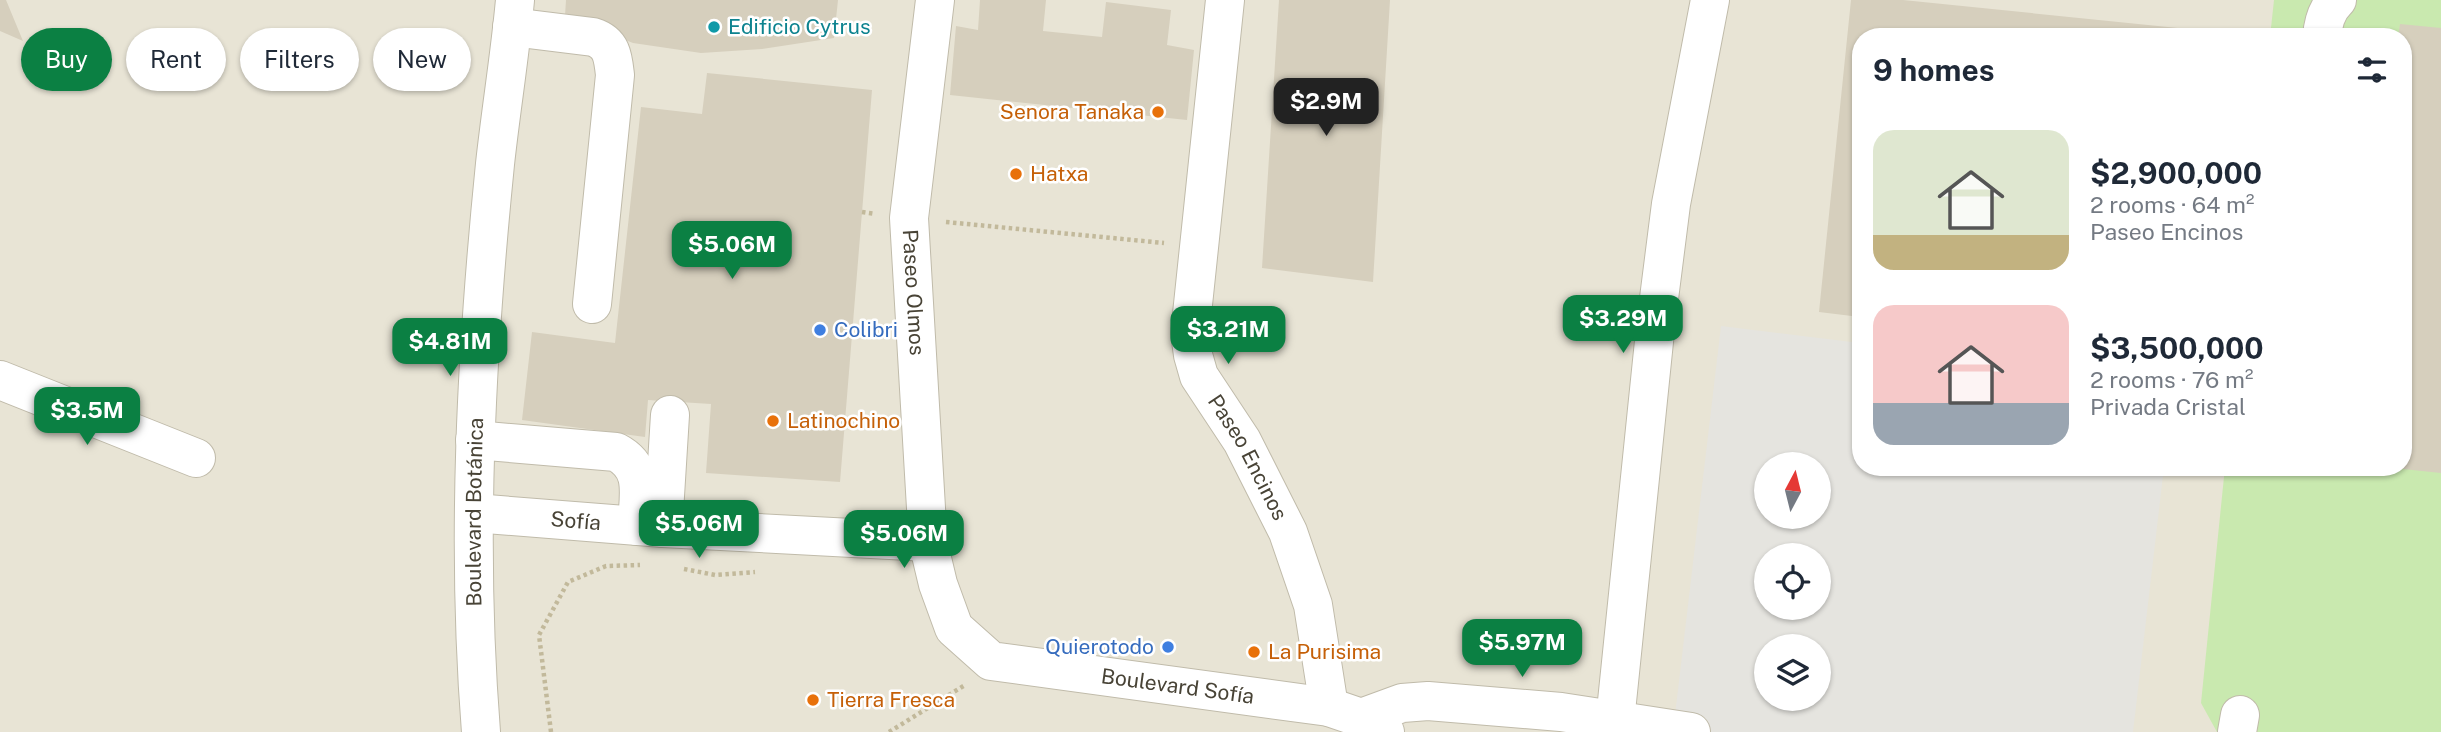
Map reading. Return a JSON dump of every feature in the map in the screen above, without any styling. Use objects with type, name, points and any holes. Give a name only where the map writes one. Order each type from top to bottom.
[{"type":"street","name":"Paseo Olmos","points":[[935,0],[909,218],[928,542],[938,584],[954,628],[996,662]]},
{"type":"street","name":"Paseo Encinos","points":[[1225,0],[1190,333],[1193,355],[1199,376],[1242,441],[1288,532],[1313,605],[1359,719]]},
{"type":"street","points":[[1615,721],[1671,204],[1710,0]]},
{"type":"street","points":[[2323,28],[2330,6],[2337,0]]},
{"type":"street","points":[[514,13],[602,40],[610,47],[613,57],[615,75],[592,304]]},
{"type":"street","name":"Boulevard Botánica","points":[[481,732],[474,648],[475,440],[495,164],[514,13]]},
{"type":"street","points":[[0,380],[196,458]]},
{"type":"street","points":[[650,527],[670,415]]},
{"type":"street","points":[[475,440],[616,452],[629,459],[638,475],[650,527]]},
{"type":"street","name":"Sofía","points":[[474,513],[650,527],[928,542]]},
{"type":"street","name":"Boulevard Sofía","points":[[996,662],[1359,719],[1402,703],[1428,701],[1561,712],[1691,732]]},
{"type":"path","points":[[862,212],[1199,247]]},
{"type":"path","points":[[551,732],[539,635],[568,582],[606,566],[642,565]]},
{"type":"path","points":[[678,567],[715,575],[765,572]]},
{"type":"path","points":[[890,732],[996,662]]},
{"type":"shaded area","points":[[0,0],[2441,0],[2441,732],[0,732]]},
{"type":"shaded area","points":[[1721,326],[1852,342],[1852,476],[2163,476],[2133,732],[1673,732]]},
{"type":"green space","points":[[2274,0],[2441,0],[2441,732],[2217,732],[2201,703],[2224,476],[2412,476],[2412,28],[2271,28]]},
{"type":"building","points":[[0,0],[6,0],[21,40],[0,31]]},
{"type":"building","name":"Edificio Cytrus","points":[[566,0],[838,0],[834,38],[762,49],[701,53],[633,43],[565,16]]},
{"type":"building","points":[[980,0],[1046,0],[1043,31],[1102,37],[1106,2],[1171,10],[1167,45],[1194,50],[1187,120],[950,95],[956,26],[978,30]]},
{"type":"building","points":[[1279,0],[1390,0],[1373,282],[1262,268]]},
{"type":"building","points":[[1851,0],[1903,0],[2178,28],[1852,28],[1852,316],[1819,312]]},
{"type":"building","points":[[2400,24],[2441,28],[2441,473],[2412,470],[2412,28],[2399,28]]},
{"type":"building","points":[[707,73],[872,90],[840,482],[706,473],[711,404],[648,400],[645,437],[522,420],[532,332],[615,343],[641,107],[702,114]]},
{"type":"place","name":"Edificio Cytrus","points":[[714,27]]},
{"type":"place","name":"Senora Tanaka","points":[[1158,112]]},
{"type":"place","name":"Hatxa","points":[[1016,174]]},
{"type":"place","name":"Colibri","points":[[820,330]]},
{"type":"place","name":"Latinochino","points":[[773,421]]},
{"type":"place","name":"Quierotodo","points":[[1168,647]]},
{"type":"place","name":"La Purisima","points":[[1254,652]]},
{"type":"place","name":"Tierra Fresca","points":[[813,700]]}]
